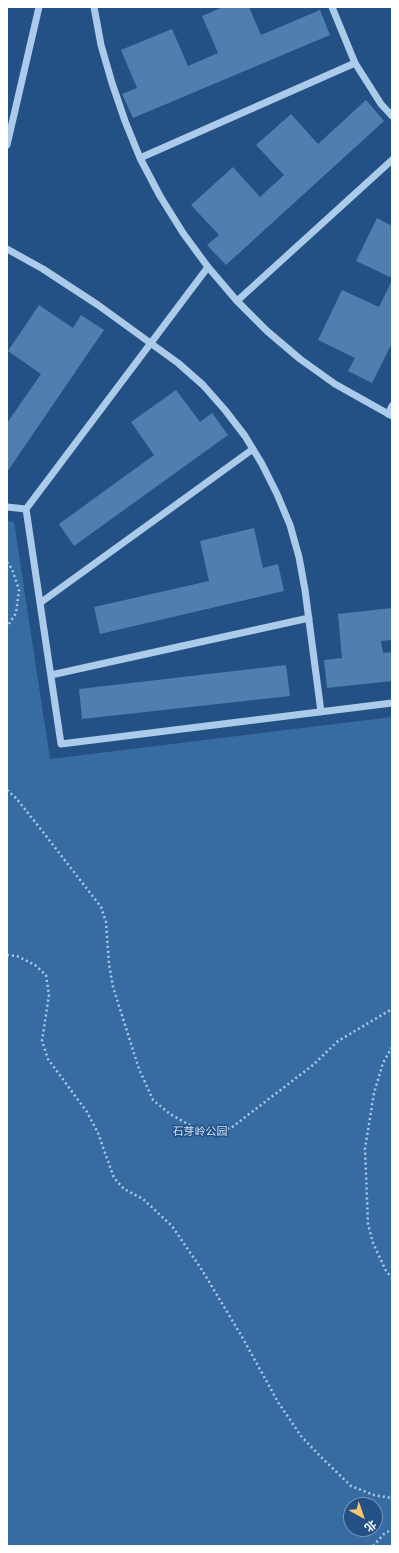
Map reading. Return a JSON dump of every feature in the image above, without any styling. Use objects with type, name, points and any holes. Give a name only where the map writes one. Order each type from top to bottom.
[{"type":"lane","points":[[7,145],[39,7]]},
{"type":"lane","points":[[94,7],[101,45],[112,83],[140,158],[160,196],[183,233],[208,268],[237,301],[267,331],[300,359],[335,384],[390,415],[392,406]]},
{"type":"lane","points":[[332,7],[355,63],[381,104],[392,116]]},
{"type":"lane","points":[[140,158],[355,63]]},
{"type":"lane","points":[[237,301],[392,160]]},
{"type":"lane","points":[[7,249],[98,305],[178,363],[203,385],[225,410],[253,449],[277,494],[290,525],[299,557],[321,712]]},
{"type":"lane","points":[[208,268],[26,509],[62,744],[392,703]]},
{"type":"lane","points":[[40,603],[253,449]]},
{"type":"lane","points":[[7,507],[26,509]]},
{"type":"lane","points":[[51,675],[308,618]]},
{"type":"path","points":[[7,562],[12,569],[19,590],[16,613],[7,626]]},
{"type":"path","points":[[7,790],[16,798],[101,907],[106,922],[109,964],[113,987],[139,1069],[153,1100],[170,1114],[195,1128],[215,1131],[231,1128],[312,1065],[338,1041],[392,1009]]},
{"type":"path","points":[[7,955],[16,956],[35,965],[46,975],[49,995],[42,1041],[48,1059],[87,1112],[98,1133],[114,1178],[124,1188],[143,1199],[172,1226],[202,1270],[241,1335],[278,1402],[300,1436],[351,1486],[374,1495],[392,1498]]},
{"type":"path","points":[[392,1047],[383,1063],[374,1093],[365,1149],[368,1224],[373,1243],[386,1271],[392,1278]]},
{"type":"path","points":[[373,1546],[384,1534],[392,1530]]},
{"type":"green space","name":"石芽岭公园","points":[[7,521],[14,522],[50,759],[392,717],[392,1546],[7,1546]]},
{"type":"building","points":[[223,7],[249,7],[261,35],[320,10],[330,35],[133,118],[122,94],[137,88],[121,50],[172,29],[188,66],[218,53],[202,16]]},
{"type":"building","points":[[366,100],[384,121],[226,265],[207,245],[219,235],[191,205],[233,167],[260,197],[284,175],[256,145],[291,114],[318,144]]},
{"type":"building","points":[[377,218],[392,226],[392,278],[356,261]]},
{"type":"building","points":[[392,280],[392,343],[372,383],[348,371],[355,358],[318,340],[342,290],[379,307]]},
{"type":"building","points":[[39,305],[73,328],[81,315],[104,330],[7,472],[7,423],[41,374],[8,351]]},
{"type":"building","points":[[176,390],[200,422],[212,413],[228,435],[74,546],[59,524],[154,455],[131,422]]},
{"type":"building","points":[[254,528],[263,568],[278,564],[284,591],[100,634],[94,607],[209,581],[200,541]]},
{"type":"building","points":[[392,608],[392,640],[381,641],[383,653],[392,652],[392,681],[327,688],[324,660],[342,658],[338,614]]},
{"type":"building","points":[[286,665],[290,696],[82,719],[79,689]]}]
